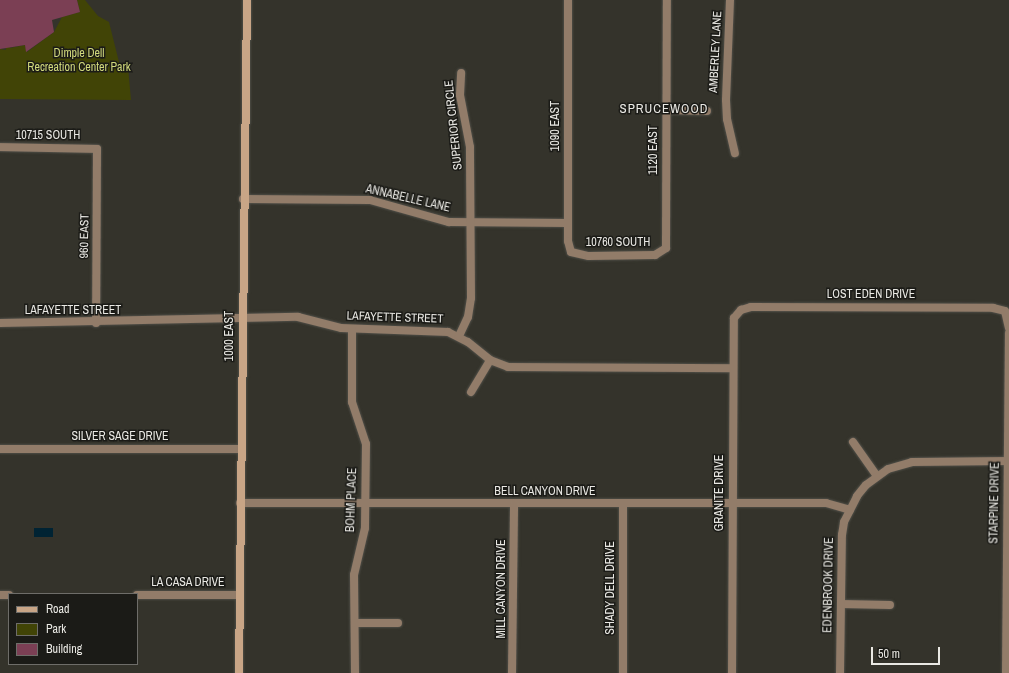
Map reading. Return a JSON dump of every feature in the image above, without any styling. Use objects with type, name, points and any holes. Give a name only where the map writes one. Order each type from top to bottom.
[{"type":"street","name":"1000 EAST","points":[[239,673],[243,199],[247,0]]},
{"type":"street","name":"1090 EAST","points":[[568,0],[567,224],[571,252]]},
{"type":"street","name":"1120 EAST","points":[[664,252],[667,0]]},
{"type":"street","name":"AMBERLEY LANE","points":[[730,0],[726,107],[735,153]]},
{"type":"street","name":"SUPERIOR CIRCLE","points":[[459,336],[470,308],[470,147],[460,95],[460,73]]},
{"type":"street","points":[[666,110],[707,111]]},
{"type":"street","name":"10715 SOUTH","points":[[0,148],[97,149]]},
{"type":"street","name":"960 EAST","points":[[96,323],[97,149]]},
{"type":"street","name":"ANNABELLE LANE","points":[[243,199],[370,200],[430,218],[470,223],[567,224]]},
{"type":"street","name":"10760 SOUTH","points":[[571,252],[582,256],[650,256],[664,252]]},
{"type":"street","name":"LOST EDEN DRIVE","points":[[737,314],[751,307],[993,308],[1005,311],[1009,328]]},
{"type":"street","name":"GRANITE DRIVE","points":[[732,673],[732,327],[737,314]]},
{"type":"street","name":"LAFAYETTE STREET","points":[[0,323],[96,323],[242,316],[310,318],[352,329],[438,330],[459,336],[490,360],[518,368],[732,368]]},
{"type":"street","name":"BOHM PLACE","points":[[352,329],[352,402],[366,444],[365,528],[354,575],[355,673]]},
{"type":"street","name":"STARPINE DRIVE","points":[[1006,673],[1009,333]]},
{"type":"street","points":[[471,392],[490,360]]},
{"type":"street","points":[[853,442],[877,476]]},
{"type":"street","name":"SILVER SAGE DRIVE","points":[[0,448],[241,449]]},
{"type":"street","name":"EDENBROOK DRIVE","points":[[840,673],[842,535],[850,510],[866,484],[877,476],[912,462],[1008,461]]},
{"type":"street","name":"BELL CANYON DRIVE","points":[[240,503],[826,503],[850,510]]},
{"type":"street","name":"SHADY DELL DRIVE","points":[[623,673],[624,503]]},
{"type":"street","name":"MILL CANYON DRIVE","points":[[512,673],[514,504]]},
{"type":"street","name":"LA CASA DRIVE","points":[[138,595],[240,595]]},
{"type":"street","points":[[840,604],[890,604]]},
{"type":"street","points":[[355,623],[398,623]]},
{"type":"green space","name":"Dimple Dell Recreation Center Park","points":[[77,0],[85,0],[98,16],[109,22],[120,66],[128,67],[131,100],[0,99],[0,49],[6,50],[5,44],[9,43],[10,48],[25,45],[27,52],[54,32],[62,17],[80,12]]},
{"type":"water","points":[[34,528],[53,528],[53,537],[34,537]]},
{"type":"building","points":[[0,0],[77,0],[80,12],[52,20],[54,32],[26,52],[25,45],[0,49]]},
{"type":"district","name":"SPRUCEWOOD","points":[[664,109]]}]
